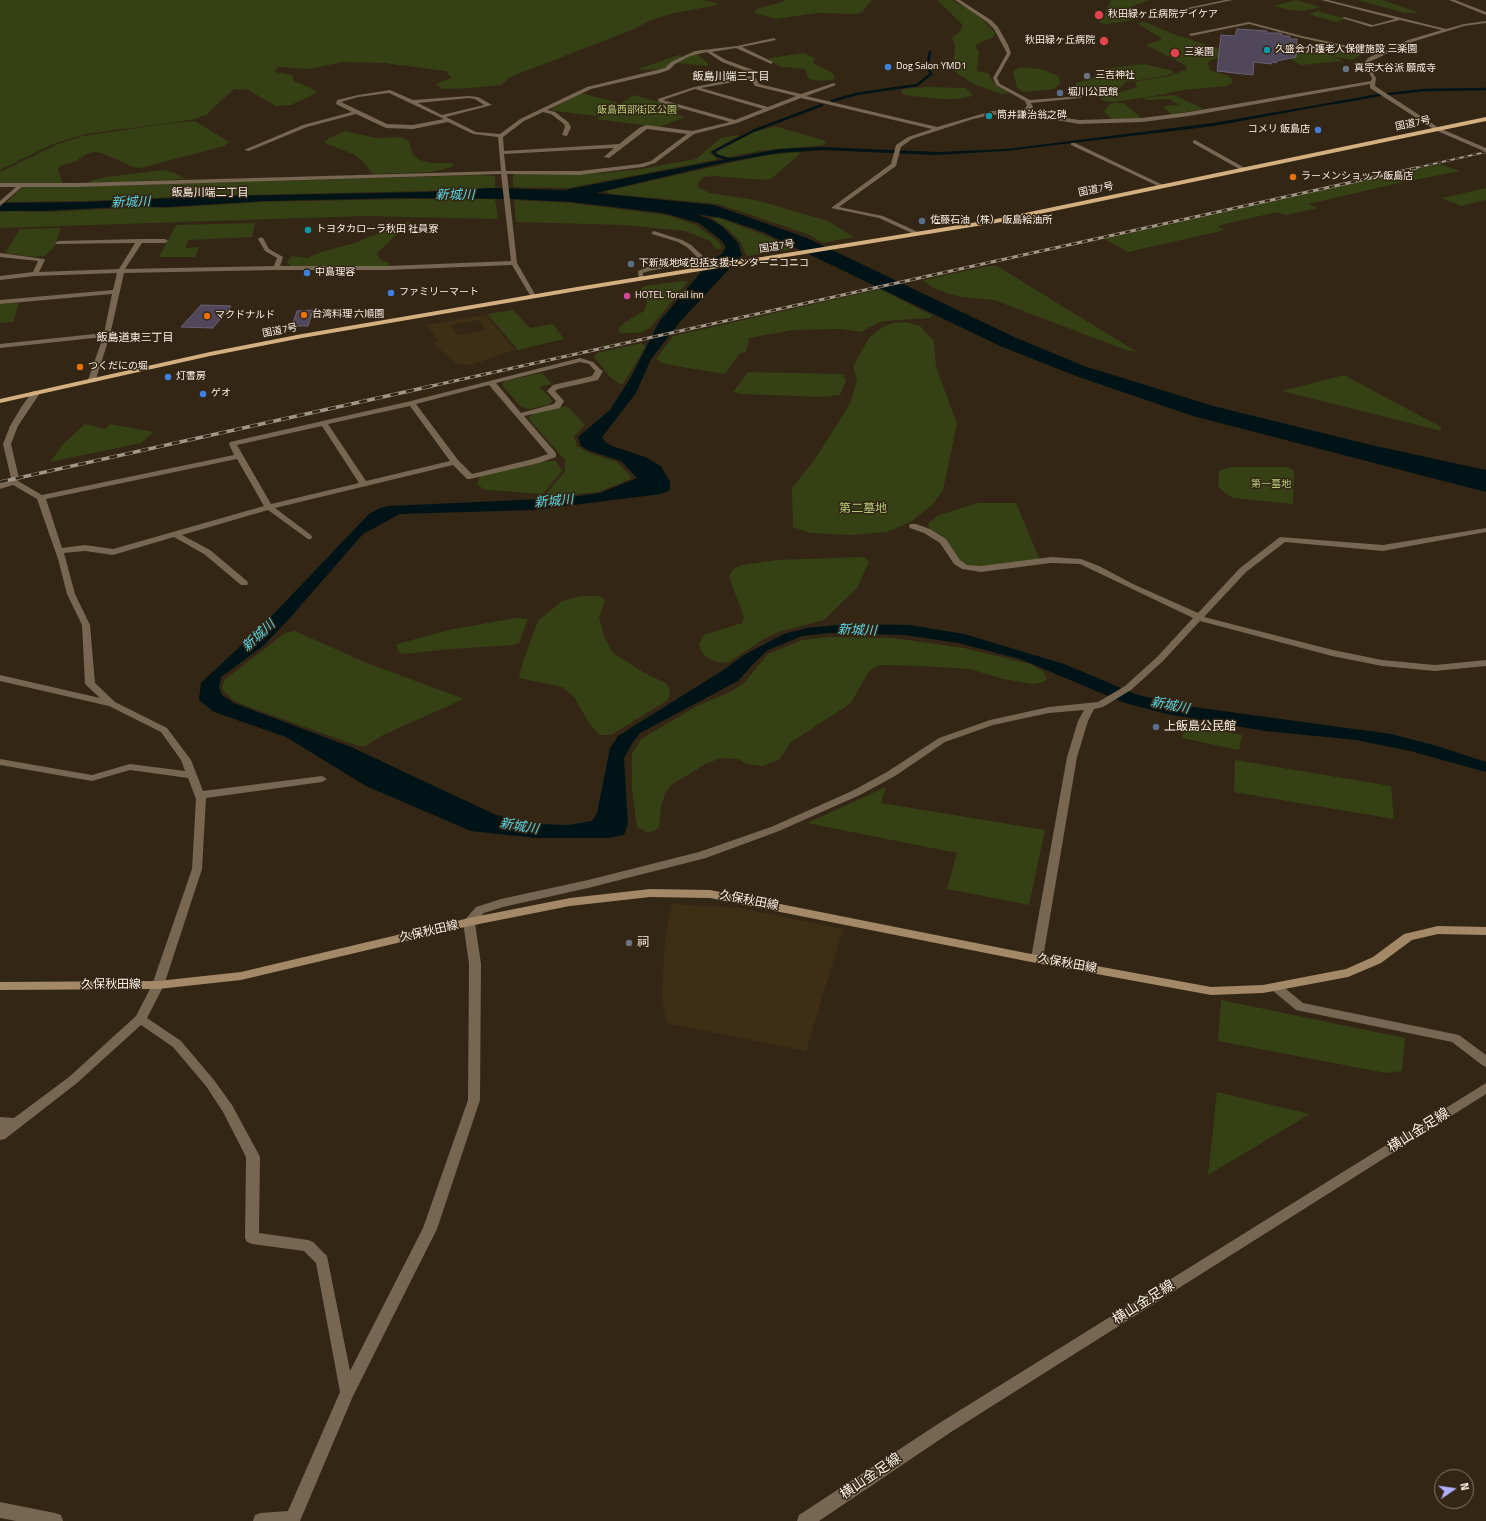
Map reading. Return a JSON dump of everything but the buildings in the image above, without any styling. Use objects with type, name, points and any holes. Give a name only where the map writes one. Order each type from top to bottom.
[{"type":"highway","name":"国道7号","points":[[0,402],[210,354],[302,336],[533,296],[996,221],[1486,119]]},
{"type":"main road","name":"久保秋田線","points":[[0,986],[158,985],[241,976],[468,922],[570,902],[650,893],[710,894],[1037,958],[1211,990],[1263,989],[1348,973],[1377,960],[1408,938],[1438,930],[1486,931]]},
{"type":"street","points":[[957,0],[979,13],[996,28],[1009,53],[995,78],[998,85],[1014,92],[1028,102],[1030,107],[1025,110]]},
{"type":"street","points":[[1156,15],[1231,0]]},
{"type":"street","points":[[1323,0],[1446,30]]},
{"type":"street","points":[[1451,0],[1486,14]]},
{"type":"street","points":[[1344,18],[1373,26],[1400,19]]},
{"type":"street","points":[[1486,22],[1472,23],[1410,41],[1370,59],[1367,62],[1368,68],[1374,78],[1372,87],[1437,129],[1486,150]]},
{"type":"street","points":[[1191,35],[1249,23],[1302,37],[1381,54]]},
{"type":"street","points":[[448,120],[424,125],[400,127],[386,126],[338,103],[339,101],[358,96],[390,91],[475,133],[501,136],[522,120],[589,88],[667,70],[673,63],[688,55],[774,39]]},
{"type":"street","points":[[737,47],[771,63]]},
{"type":"street","points":[[708,51],[724,61],[754,72],[753,76],[757,84],[937,129]]},
{"type":"street","points":[[735,122],[660,100],[694,88],[753,76]]},
{"type":"street","points":[[916,233],[881,217],[834,208],[894,165],[898,146],[910,138],[937,129],[992,113],[1025,110],[1044,117],[1080,122],[1142,120],[1189,114],[1374,82]]},
{"type":"street","points":[[607,158],[641,129],[646,127],[692,133],[735,122],[834,84]]},
{"type":"street","points":[[694,88],[768,109]]},
{"type":"street","points":[[412,102],[469,97],[476,98],[489,106],[442,116]]},
{"type":"street","points":[[1028,102],[1080,97]]},
{"type":"street","points":[[541,110],[553,113],[566,123],[568,127],[565,134]]},
{"type":"street","points":[[247,150],[305,126],[357,112]]},
{"type":"street","points":[[0,185],[82,185],[579,173],[641,166],[653,162],[692,133]]},
{"type":"street","points":[[501,136],[500,140],[514,263],[533,296]]},
{"type":"street","points":[[1195,142],[1243,169]]},
{"type":"street","points":[[1073,144],[1162,186]]},
{"type":"street","points":[[502,154],[620,146]]},
{"type":"street","points":[[0,204],[19,186]]},
{"type":"street","points":[[641,279],[640,272],[648,269],[695,261],[700,258],[700,256],[689,246],[680,241],[654,233]]},
{"type":"street","points":[[58,243],[165,240]]},
{"type":"street","points":[[261,240],[267,250],[280,258],[276,268]]},
{"type":"street","points":[[92,380],[107,335],[115,292],[121,271],[140,241]]},
{"type":"street","points":[[0,255],[42,260],[35,274]]},
{"type":"street","points":[[0,278],[35,274],[121,271],[276,268],[388,268],[514,263]]},
{"type":"street","points":[[0,302],[115,292]]},
{"type":"street","points":[[0,346],[107,335]]},
{"type":"street","points":[[308,537],[269,507],[233,444],[412,403],[580,360],[591,363],[600,371],[595,378],[556,387],[551,391],[560,401],[556,406],[520,415]]},
{"type":"street","points":[[412,403],[455,462],[470,477],[536,461],[554,455],[491,382]]},
{"type":"street","points":[[14,482],[15,478],[7,444],[14,426],[36,393]]},
{"type":"street","points":[[324,424],[364,484]]},
{"type":"street","points":[[41,498],[239,456]]},
{"type":"street","points":[[60,551],[85,548],[112,552],[269,507],[455,462]]},
{"type":"street","points":[[0,487],[14,482]]},
{"type":"street","points":[[14,482],[41,498],[60,551],[71,594],[86,625],[90,684],[112,704]]},
{"type":"street","points":[[913,526],[927,531],[943,541],[957,562],[965,567],[981,569],[1051,560],[1081,562],[1199,618],[1332,654],[1382,663],[1435,668],[1486,663]]},
{"type":"street","points":[[1037,958],[1072,757],[1083,721],[1095,706],[1128,688],[1160,659],[1243,570],[1283,539],[1383,548],[1486,530]]},
{"type":"street","points":[[174,534],[207,552],[244,583]]},
{"type":"street","points":[[0,678],[112,704],[164,730],[186,760],[201,800],[197,869],[158,985],[140,1018],[72,1080],[0,1135]]},
{"type":"street","points":[[261,1521],[292,1520],[347,1392],[430,1229],[474,1100],[475,964],[468,922],[480,910],[501,903],[588,884],[702,855],[775,829],[856,793],[891,774],[942,740],[990,723],[1049,710],[1095,706]]},
{"type":"street","points":[[0,762],[92,778],[130,767],[191,775]]},
{"type":"street","points":[[200,795],[322,779]]},
{"type":"street","points":[[588,884],[592,899]]},
{"type":"street","points":[[1276,987],[1300,1007],[1455,1038],[1486,1062]]},
{"type":"street","points":[[140,1018],[177,1044],[210,1083],[228,1108],[253,1157],[252,1238],[308,1246],[322,1260],[347,1392]]},
{"type":"street","name":"横山金足線","points":[[805,1521],[946,1427],[1486,1088]]},
{"type":"street","points":[[0,1122],[16,1123]]},
{"type":"street","points":[[0,1510],[56,1521]]},
{"type":"shaded area","points":[[485,315],[515,350],[471,365],[456,364],[433,343],[439,341],[426,325]],"holes":[[[478,320],[486,330],[458,335],[451,325]]]},
{"type":"shaded area","points":[[672,904],[740,908],[843,929],[806,1051],[666,1023],[662,993],[665,939]]},
{"type":"green space","points":[[0,0],[702,0],[716,3],[718,5],[674,13],[651,20],[632,30],[510,77],[501,85],[442,89],[436,84],[451,78],[446,71],[384,63],[342,62],[310,69],[278,67],[275,72],[292,75],[294,81],[318,92],[291,105],[276,106],[248,90],[234,89],[206,115],[191,120],[86,134],[53,144],[0,170]]},
{"type":"green space","points":[[783,0],[872,0],[862,12],[856,14],[817,13],[776,19],[754,13],[757,9],[786,1]]},
{"type":"green space","points":[[937,0],[951,0],[969,9],[984,21],[995,33],[994,37],[975,45],[979,52],[977,71],[988,73],[995,85],[1010,93],[1001,94],[974,84],[953,69],[955,46],[952,38],[960,31],[963,25]]},
{"type":"green space","points":[[1111,0],[1150,0],[1132,6],[1129,13],[1135,20],[1106,24],[1100,23]]},
{"type":"green space","points":[[1296,0],[1320,7],[1304,11],[1290,10],[1274,6]]},
{"type":"green space","points":[[1358,0],[1382,0],[1417,12],[1405,13]]},
{"type":"green space","points":[[1317,11],[1346,19],[1335,22],[1309,14]]},
{"type":"green space","points":[[1145,22],[1176,35],[1223,50],[1221,57],[1209,61],[1208,64],[1210,70],[1228,76],[1233,82],[1227,86],[1183,90],[1114,102],[1104,101],[1101,98],[1137,87],[1135,83],[1138,81],[1170,76],[1187,69],[1185,65],[1146,45],[1162,39],[1137,23]]},
{"type":"green space","points":[[1352,48],[1366,52],[1352,60],[1336,57],[1331,54]]},
{"type":"green space","points":[[1320,50],[1343,61],[1301,65],[1282,54]]},
{"type":"green space","points":[[804,53],[815,58],[813,63],[833,73],[835,79],[822,81],[812,80],[808,78],[805,69],[781,67],[769,60],[770,58]]},
{"type":"green space","points":[[679,55],[683,56],[664,69],[638,69]]},
{"type":"green space","points":[[689,55],[698,55],[707,62],[708,66],[677,63]]},
{"type":"green space","points":[[1144,64],[1170,70],[1174,73],[1165,76],[1126,82],[1117,90],[1099,93],[1084,91],[1076,87],[1076,83],[1093,78],[1100,71],[1109,68]]},
{"type":"green space","points":[[1021,67],[1041,69],[1059,76],[1060,84],[1054,89],[1024,92],[1017,88],[1013,71]]},
{"type":"green space","points":[[927,87],[966,88],[973,96],[957,99],[941,99],[912,96],[903,94],[901,91],[904,89]]},
{"type":"green space","points":[[581,93],[618,104],[596,116],[549,110]]},
{"type":"green space","name":"飯島西部街区公園","points":[[634,95],[683,109],[672,113],[685,117],[659,127],[596,119]]},
{"type":"green space","points":[[1174,95],[1204,109],[1171,114],[1163,106],[1179,105],[1170,99],[1146,100],[1143,98]]},
{"type":"green space","points":[[1124,103],[1141,118],[1115,120],[1109,117],[1104,111],[1110,104]]},
{"type":"green space","points":[[195,121],[229,142],[224,146],[141,168],[133,167],[102,153],[94,152],[86,154],[76,161],[60,166],[58,169],[62,183],[0,183],[0,172],[58,144],[83,136],[163,124]]},
{"type":"green space","points":[[778,127],[826,141],[824,145],[759,151],[728,157],[719,155],[715,152],[754,132]]},
{"type":"green space","points":[[345,131],[376,138],[401,137],[409,141],[413,155],[420,160],[431,163],[451,163],[453,166],[432,172],[371,173],[367,166],[355,155],[325,143],[325,141],[329,138]]},
{"type":"green space","points":[[737,135],[739,136],[709,152],[717,159],[715,160],[568,188],[513,187],[513,175],[516,174],[604,173],[641,169],[696,159],[721,138]]},
{"type":"green space","points":[[798,152],[800,154],[771,179],[762,180],[713,176],[704,177],[697,184],[699,188],[710,193],[756,200],[828,221],[854,237],[823,243],[810,235],[718,204],[613,194],[606,191],[761,156]]},
{"type":"green space","points":[[1441,164],[1460,171],[1399,183],[1308,204],[1318,208],[1286,215],[1277,212],[1217,226],[1225,230],[1128,252],[1104,239]]},
{"type":"green space","points":[[163,170],[187,179],[89,183],[90,181],[106,177]]},
{"type":"green space","points":[[480,175],[495,176],[495,188],[201,196],[85,201],[7,202],[24,186],[77,187]]},
{"type":"green space","points":[[1486,188],[1486,200],[1461,206],[1442,198]]},
{"type":"green space","points":[[495,199],[498,219],[365,216],[0,228],[0,212],[49,212],[142,207],[165,208],[264,202]]},
{"type":"green space","points":[[514,200],[571,203],[666,215],[696,225],[719,242],[721,249],[716,249],[710,241],[685,231],[624,225],[516,222]]},
{"type":"green space","points":[[711,218],[719,218],[762,234],[794,249],[747,256],[740,241],[725,227]]},
{"type":"green space","points":[[409,222],[409,226],[395,236],[377,253],[380,259],[390,264],[388,266],[290,266],[287,262],[292,256],[307,258],[321,252],[355,243]]},
{"type":"green space","points":[[255,223],[252,237],[188,240],[186,248],[199,247],[195,257],[159,257],[176,225]]},
{"type":"green space","points":[[61,228],[54,247],[45,256],[33,257],[5,253],[20,229]]},
{"type":"green space","points":[[989,266],[997,266],[1137,352],[1126,350],[994,300],[962,297],[949,294],[931,287],[923,280]]},
{"type":"green space","points":[[682,281],[688,282],[651,327],[643,332],[620,333],[618,329],[625,322],[644,311],[647,302],[646,294],[641,292],[641,289],[645,286]]},
{"type":"green space","points":[[880,289],[933,316],[929,318],[880,322],[861,332],[842,329],[793,330],[749,338],[746,352],[740,353],[725,374],[662,363],[656,359],[673,336]]},
{"type":"green space","points":[[19,303],[13,322],[0,323],[0,304]]},
{"type":"green space","points":[[513,310],[530,328],[553,324],[564,339],[518,350],[487,314]]},
{"type":"green space","name":"第二墓地","points":[[905,322],[920,326],[934,341],[936,367],[957,424],[943,490],[933,504],[912,521],[887,532],[852,535],[810,533],[793,527],[792,488],[815,459],[850,404],[857,380],[853,366],[869,338],[883,327],[893,323]]},
{"type":"green space","points":[[641,343],[646,346],[623,384],[620,384],[611,378],[594,357],[597,353]]},
{"type":"green space","points":[[748,372],[843,374],[846,381],[840,395],[823,397],[741,394],[733,392]]},
{"type":"green space","points":[[542,373],[552,384],[540,387],[553,401],[548,405],[529,409],[521,407],[502,385],[505,381]]},
{"type":"green space","points":[[1344,375],[1441,427],[1441,431],[1282,391]]},
{"type":"green space","points":[[567,406],[585,425],[574,436],[577,446],[587,452],[617,462],[630,475],[631,479],[598,492],[551,497],[546,494],[565,471],[565,460],[528,418],[535,413]]},
{"type":"green space","points":[[85,424],[105,429],[110,424],[154,432],[141,443],[50,462],[64,443]]},
{"type":"green space","points":[[548,461],[556,461],[562,471],[543,494],[486,490],[477,485],[480,476]]},
{"type":"green space","name":"第一墓地","points":[[1230,467],[1288,467],[1294,470],[1293,504],[1233,498],[1218,486],[1219,471]]},
{"type":"green space","points":[[978,503],[1016,503],[1040,560],[981,567],[964,565],[945,539],[929,528],[928,523],[939,515]]},
{"type":"green space","points":[[864,557],[869,562],[857,588],[824,620],[779,632],[762,640],[729,662],[719,663],[706,657],[701,651],[699,644],[704,635],[742,623],[744,617],[729,577],[733,569],[742,565],[776,560]]},
{"type":"green space","points":[[580,596],[599,596],[605,600],[599,617],[604,636],[613,653],[643,672],[667,684],[670,691],[668,700],[611,735],[598,734],[588,721],[574,697],[562,687],[519,678],[522,664],[538,621],[562,601]]},
{"type":"green space","points":[[517,618],[528,619],[519,643],[514,645],[450,649],[404,654],[400,653],[397,648],[397,644],[453,629]]},
{"type":"green space","points":[[295,631],[367,663],[464,699],[383,735],[366,746],[358,746],[249,707],[233,700],[222,689],[224,680],[285,633]]},
{"type":"green space","points":[[829,637],[893,638],[964,648],[1030,664],[1044,672],[1047,678],[1044,682],[1033,684],[1003,679],[970,669],[881,665],[873,668],[868,673],[851,703],[790,743],[780,759],[763,766],[747,764],[738,759],[720,758],[704,765],[671,785],[665,794],[661,807],[659,828],[649,833],[637,827],[632,788],[632,754],[641,739],[697,706],[730,692],[744,683],[768,654],[802,640]]},
{"type":"green space","points":[[1186,724],[1242,735],[1239,750],[1182,738]]},
{"type":"green space","points":[[1235,760],[1391,786],[1394,819],[1234,792]]},
{"type":"green space","points":[[886,787],[881,803],[1045,830],[1029,905],[947,889],[957,853],[807,823]]},
{"type":"green space","points":[[1221,1000],[1405,1038],[1402,1071],[1386,1073],[1218,1041]]},
{"type":"green space","points":[[1217,1092],[1310,1114],[1208,1175]]},
{"type":"water","name":"新城川","points":[[1340,101],[1344,102],[1214,126],[1005,151],[936,155],[823,150],[778,153],[722,163],[596,193],[714,205],[807,238],[1014,337],[1084,366],[1213,406],[1371,445],[1486,470],[1486,492],[1193,416],[1076,376],[1000,346],[763,232],[722,218],[695,214],[710,219],[723,227],[738,243],[742,255],[679,323],[651,359],[636,393],[602,437],[605,442],[612,446],[645,457],[661,466],[670,482],[670,490],[661,494],[533,510],[400,514],[363,534],[289,619],[263,646],[221,677],[219,688],[222,695],[234,703],[351,747],[496,815],[538,824],[568,825],[592,821],[597,813],[610,748],[618,736],[725,669],[744,655],[784,634],[807,628],[848,624],[910,625],[964,634],[1064,664],[1138,695],[1186,706],[1391,734],[1437,746],[1486,762],[1486,772],[1410,751],[1356,740],[1265,731],[1167,714],[1125,703],[1020,659],[958,643],[905,635],[829,633],[802,636],[768,650],[738,681],[640,733],[624,758],[628,824],[624,835],[608,838],[536,838],[471,831],[366,786],[286,737],[214,712],[199,700],[201,683],[265,623],[369,514],[380,508],[389,506],[564,498],[600,493],[637,478],[621,461],[590,451],[581,446],[578,437],[610,410],[631,377],[659,322],[711,260],[722,254],[726,247],[722,241],[699,223],[663,213],[571,202],[514,199],[401,198],[265,201],[168,207],[0,211],[0,203],[83,202],[222,196],[426,192],[489,188],[564,190],[779,149],[821,147],[938,152],[1007,149],[1213,123]]},
{"type":"waterway","points":[[832,101],[856,94],[917,85],[931,74],[927,67],[930,52]]},
{"type":"waterway","points":[[1335,103],[1379,95],[1425,90],[1486,89]]},
{"type":"waterway","points":[[731,160],[718,156],[713,152],[753,131],[822,105]]},
{"type":"railway","points":[[1411,169],[1486,152]]},
{"type":"railway","points":[[427,387],[1416,168]]},
{"type":"railway","points":[[0,482],[432,386]]},
{"type":"place","name":"秋田緑ヶ丘病院デイケア","points":[[1099,15]]},
{"type":"place","name":"秋田緑ヶ丘病院","points":[[1104,41]]},
{"type":"place","name":"久盛会介護老人保健施設 三楽園","points":[[1267,50]]},
{"type":"place","name":"三楽園","points":[[1175,53]]},
{"type":"place","name":"Dog Salon YMD1","points":[[888,67]]},
{"type":"place","name":"真宗大谷派 願成寺","points":[[1346,69]]},
{"type":"place","name":"三吉神社","points":[[1087,76]]},
{"type":"place","name":"堀川公民館","points":[[1060,93]]},
{"type":"place","name":"筒井謙治翁之碑","points":[[989,116]]},
{"type":"place","name":"コメリ 飯島店","points":[[1318,130]]},
{"type":"place","name":"ラーメンショップ 飯島店","points":[[1293,177]]},
{"type":"place","name":"佐藤石油（株） 飯島給油所","points":[[922,221]]},
{"type":"place","name":"トヨタカローラ秋田 社員寮","points":[[308,230]]},
{"type":"place","name":"下新城地域包括支援センターニコニコ","points":[[631,264]]},
{"type":"place","name":"中島理容","points":[[307,273]]},
{"type":"place","name":"ファミリーマート","points":[[391,293]]},
{"type":"place","name":"HOTEL Torail inn","points":[[627,296]]},
{"type":"place","name":"台湾料理 六順園","points":[[304,315]]},
{"type":"place","name":"マクドナルド","points":[[207,316]]},
{"type":"place","name":"つくだにの堀","points":[[80,367]]},
{"type":"place","name":"灯書房","points":[[168,377]]},
{"type":"place","name":"ゲオ","points":[[203,394]]},
{"type":"place","name":"上飯島公民館","points":[[1156,727]]},
{"type":"place","name":"祠","points":[[629,943]]},
{"type":"district","name":"飯島川端三丁目","points":[[731,77]]},
{"type":"district","name":"飯島川端二丁目","points":[[210,193]]},
{"type":"district","name":"飯島道東三丁目","points":[[135,338]]}]
